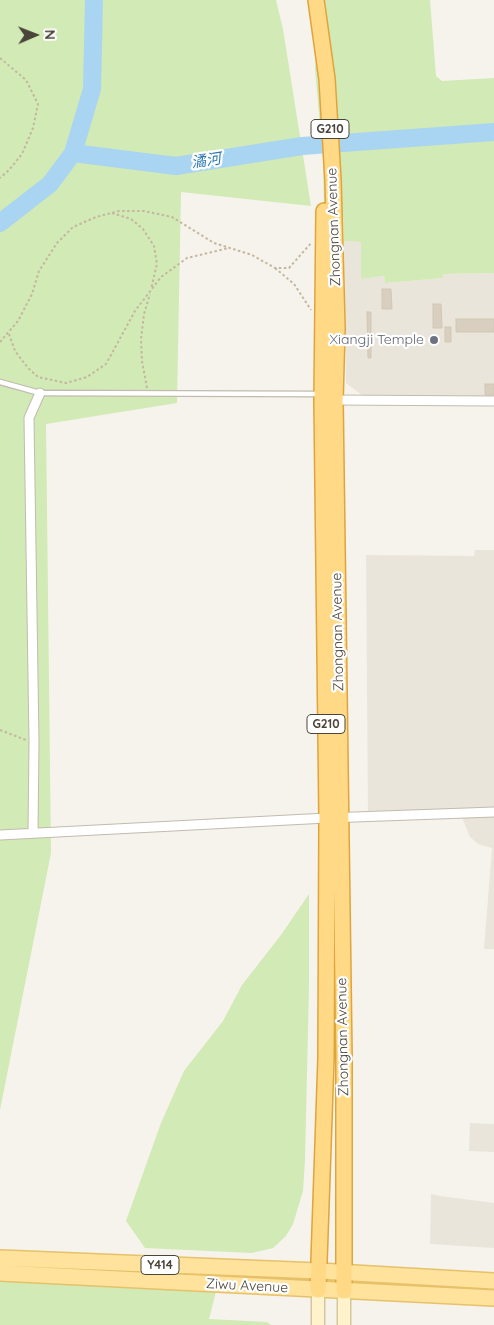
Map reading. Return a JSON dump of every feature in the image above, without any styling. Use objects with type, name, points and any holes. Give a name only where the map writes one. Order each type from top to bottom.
[{"type":"highway","name":"Zhongnan Avenue","points":[[307,0],[322,80]]},
{"type":"highway","name":"Zhongnan Avenue","points":[[316,0],[329,179],[337,328],[327,398]]},
{"type":"highway","name":"Zhongnan Avenue","points":[[329,179],[324,224],[333,818],[344,1058],[344,1291]]},
{"type":"highway","name":"Zhongnan Avenue","points":[[319,1271],[333,818]]},
{"type":"highway","name":"G210","points":[[318,1290],[319,1271]]},
{"type":"main road","name":"Ziwu Avenue","points":[[0,1258],[344,1272],[494,1281]]},
{"type":"main road","name":"Ziwu Avenue","points":[[0,1274],[494,1298]]},
{"type":"main road","name":"G210","points":[[318,1290],[318,1325]]},
{"type":"main road","name":"Zhongnan Avenue","points":[[344,1291],[344,1325]]},
{"type":"street","points":[[33,833],[34,742],[29,418],[40,393]]},
{"type":"street","points":[[327,398],[494,401]]},
{"type":"street","points":[[0,835],[494,812]]},
{"type":"lane","points":[[0,382],[40,393],[151,393],[327,398]]},
{"type":"path","points":[[0,58],[26,80],[38,104],[33,128],[22,154],[0,178]]},
{"type":"path","points":[[0,342],[18,321],[32,294],[39,270],[56,243],[73,226],[119,211],[144,211],[172,217],[214,243],[252,255],[276,268],[294,284],[312,312]]},
{"type":"path","points":[[112,213],[131,219],[143,230],[154,246],[158,264],[144,314],[142,339],[146,384],[151,393]]},
{"type":"path","points":[[276,268],[289,268],[307,249],[324,224]]},
{"type":"path","points":[[8,333],[15,351],[28,368],[38,377],[66,383],[87,377],[106,364],[135,311],[161,277],[187,258],[228,248]]},
{"type":"path","points":[[0,730],[20,739],[34,742]]},
{"type":"shaded area","name":"Xiangji Temple","points":[[344,241],[361,242],[361,279],[384,276],[385,283],[443,278],[443,274],[494,273],[494,396],[363,396],[346,383]]},
{"type":"shaded area","points":[[475,550],[494,550],[494,949],[484,949],[492,848],[478,844],[470,837],[460,812],[368,818],[366,555],[474,556]]},
{"type":"shaded area","points":[[470,1123],[494,1124],[494,1152],[469,1151]]},
{"type":"shaded area","points":[[431,1194],[494,1203],[494,1248],[430,1244]]},
{"type":"green space","points":[[0,0],[276,0],[283,29],[311,206],[181,192],[177,403],[46,424],[51,853],[0,1110]]},
{"type":"green space","points":[[320,0],[430,0],[436,76],[442,81],[494,78],[494,273],[443,274],[443,278],[385,283],[384,276],[361,279],[361,242],[344,241],[343,214],[324,215],[323,160],[315,69]]},
{"type":"green space","points":[[309,894],[305,1160],[303,1191],[293,1224],[286,1236],[273,1248],[252,1253],[145,1248],[126,1221],[161,1123],[184,1071],[223,1021],[242,985],[281,935]]},
{"type":"green space","points":[[0,1275],[218,1284],[209,1319],[267,1322],[271,1325],[0,1325]]},
{"type":"building","points":[[382,289],[391,289],[392,309],[382,309]]},
{"type":"building","points":[[433,304],[441,304],[442,328],[433,328]]},
{"type":"building","points":[[367,312],[371,312],[371,358],[368,358]]},
{"type":"building","points":[[456,319],[494,319],[494,332],[456,332]]},
{"type":"building","points":[[445,327],[451,327],[451,342],[445,342]]},
{"type":"building","points":[[485,384],[494,384],[494,395],[485,395]]},
{"type":"waterway","name":"潏河","points":[[0,223],[50,184],[73,153],[92,89],[94,0]]},
{"type":"waterway","name":"潏河","points":[[73,153],[176,166],[302,146],[494,132]]},
{"type":"place","name":"Xiangji Temple","points":[[434,340]]}]
